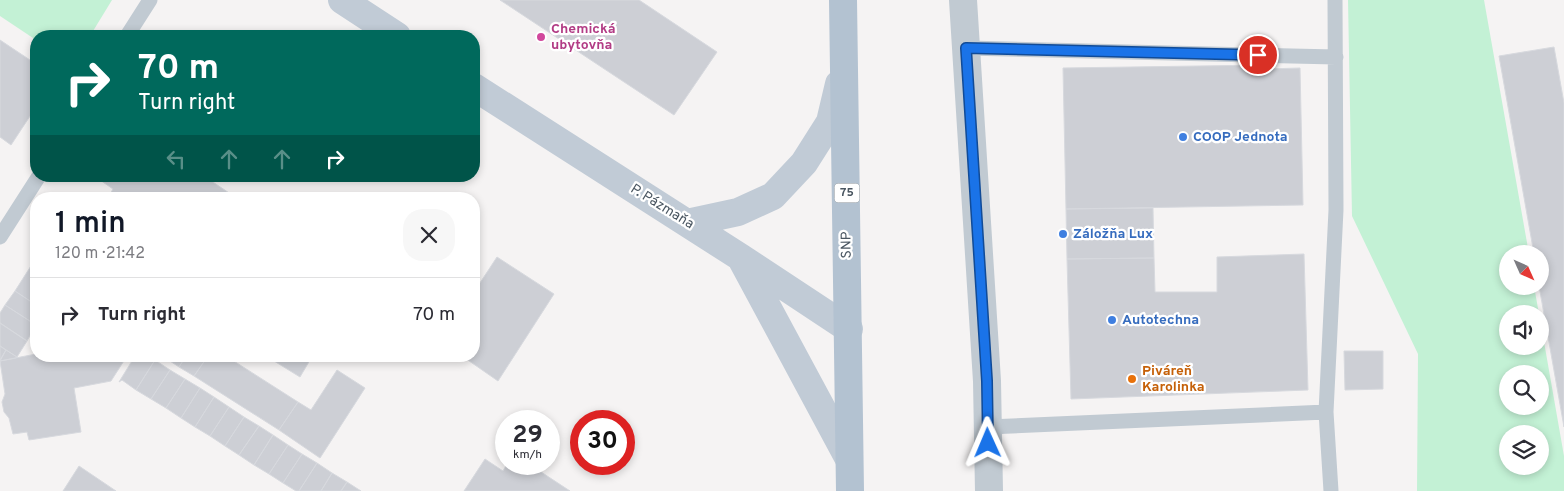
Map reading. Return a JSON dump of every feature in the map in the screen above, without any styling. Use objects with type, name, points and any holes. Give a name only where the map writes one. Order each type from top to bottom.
[{"type":"main road","points":[[342,0],[388,30]]},
{"type":"main road","name":"SNP","points":[[843,0],[850,491]]},
{"type":"main road","points":[[687,223],[738,212],[773,196],[786,183],[804,163],[830,122],[845,56]]},
{"type":"main road","name":"P. Pázmaňa","points":[[480,91],[849,329]]},
{"type":"main road","points":[[740,257],[849,458]]},
{"type":"street","points":[[963,0],[987,381],[989,491]]},
{"type":"lane","points":[[131,30],[150,0]]},
{"type":"lane","points":[[1331,491],[1326,412],[1336,210],[1336,0]]},
{"type":"lane","points":[[966,48],[1336,57]]},
{"type":"lane","points":[[0,237],[35,182]]},
{"type":"lane","points":[[988,427],[1326,412]]},
{"type":"green space","points":[[0,0],[112,0],[94,30],[30,30],[30,36],[0,16]]},
{"type":"green space","points":[[1348,0],[1484,0],[1527,245],[1499,245],[1499,295],[1536,295],[1537,305],[1499,305],[1499,355],[1546,355],[1548,365],[1499,365],[1499,415],[1549,415],[1549,370],[1564,456],[1564,491],[1417,491],[1418,354],[1352,216]]},
{"type":"building","points":[[500,0],[639,0],[717,52],[674,115]]},
{"type":"building","points":[[0,40],[30,60],[30,116],[11,145],[0,137]]},
{"type":"building","points":[[1554,47],[1564,103],[1564,427],[1549,342],[1549,305],[1542,305],[1541,295],[1549,295],[1549,245],[1532,245],[1499,56]]},
{"type":"building","name":"COOP Jednota","points":[[1266,65],[1267,69],[1300,68],[1303,205],[1066,209],[1063,68]]},
{"type":"building","points":[[103,182],[213,182],[228,192],[111,192],[113,189]]},
{"type":"building","points":[[1153,208],[1154,258],[1067,259],[1066,209]]},
{"type":"building","points":[[1304,254],[1308,390],[1071,399],[1067,259],[1154,258],[1155,292],[1217,292],[1217,257]]},
{"type":"building","points":[[497,257],[554,294],[498,381],[471,362],[480,362],[480,283]]},
{"type":"building","points":[[30,267],[30,301],[15,291]]},
{"type":"building","points":[[15,291],[30,301],[30,321],[5,305]]},
{"type":"building","points":[[5,305],[30,321],[30,336],[27,341],[0,323],[0,313]]},
{"type":"building","points":[[0,323],[27,341],[17,357],[0,346]]},
{"type":"building","points":[[0,346],[6,350],[0,360]]},
{"type":"building","points":[[6,350],[17,357],[0,361]]},
{"type":"building","points":[[1344,351],[1383,351],[1383,389],[1345,390]]},
{"type":"building","points":[[30,355],[30,362],[123,362],[111,381],[74,388],[81,432],[29,440],[27,432],[13,434],[9,418],[4,412],[2,402],[5,394],[0,361]]},
{"type":"building","points":[[131,362],[154,362],[136,390],[122,380],[119,382]]},
{"type":"building","points":[[154,362],[158,362],[170,370],[151,399],[136,390]]},
{"type":"building","points":[[172,362],[182,362],[179,367]]},
{"type":"building","points":[[182,362],[204,362],[194,376],[179,367]]},
{"type":"building","points":[[204,362],[235,362],[298,402],[279,430],[194,376]]},
{"type":"building","points":[[276,362],[309,362],[300,377]]},
{"type":"building","points":[[170,370],[185,379],[166,408],[151,399]]},
{"type":"building","points":[[337,370],[365,388],[320,458],[279,430],[298,402],[311,410]]},
{"type":"building","points":[[185,379],[200,388],[181,418],[166,408]]},
{"type":"building","points":[[200,388],[214,397],[195,427],[181,418]]},
{"type":"building","points":[[214,397],[229,407],[210,436],[195,427]]},
{"type":"building","points":[[229,407],[244,417],[225,446],[210,436]]},
{"type":"building","points":[[244,417],[259,426],[239,455],[225,446]]},
{"type":"building","points":[[259,426],[273,435],[254,465],[239,455]]},
{"type":"building","points":[[273,435],[288,445],[269,474],[254,465]]},
{"type":"building","points":[[288,445],[302,454],[283,483],[269,474]]},
{"type":"building","points":[[302,454],[317,463],[299,491],[296,491],[283,483]]},
{"type":"building","points":[[485,459],[495,466],[495,475],[546,475],[570,491],[464,491]]},
{"type":"building","points":[[317,463],[332,473],[321,491],[299,491]]},
{"type":"building","points":[[79,466],[116,491],[63,491]]},
{"type":"building","points":[[332,473],[347,482],[341,491],[321,491]]},
{"type":"building","points":[[347,482],[361,491],[341,491]]},
{"type":"place","name":"Chemická ubytovňa","points":[[541,37]]},
{"type":"place","name":"COOP Jednota","points":[[1183,137]]},
{"type":"place","name":"Záložňa Lux","points":[[1063,234]]},
{"type":"place","name":"Autotechna","points":[[1112,320]]},
{"type":"place","name":"Piváreň Karolinka","points":[[1132,379]]},
{"type":"route","points":[[988,443],[987,381],[966,48],[1258,55]]}]
